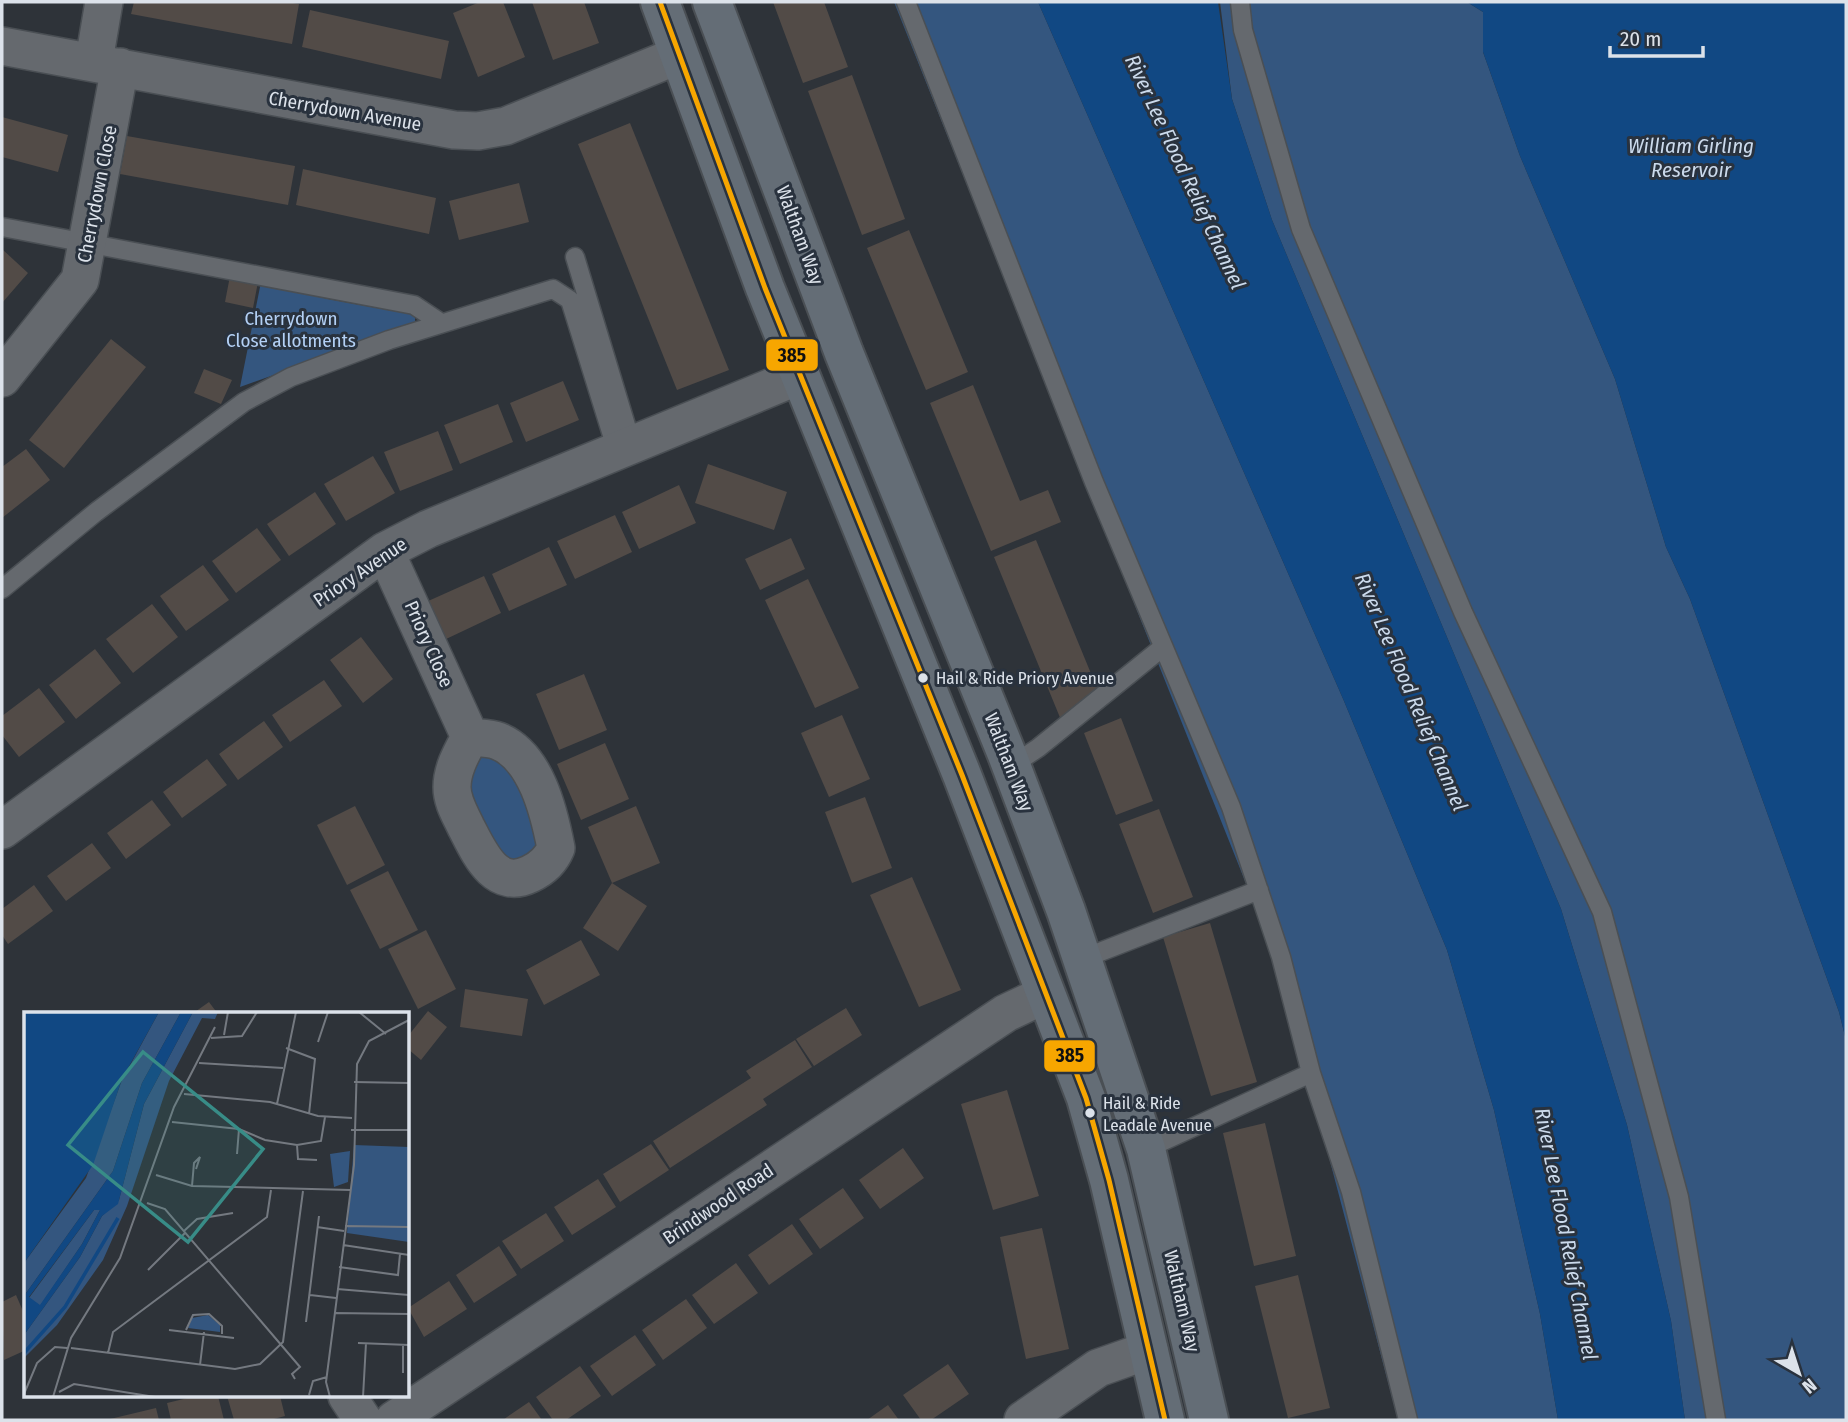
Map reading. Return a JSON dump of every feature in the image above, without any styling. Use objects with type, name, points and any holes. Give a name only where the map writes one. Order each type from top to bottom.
[{"type":"main road","points":[[660,2],[765,288],[962,775],[1086,1098],[1109,1180],[1165,1420]]},
{"type":"main road","name":"Waltham Way","points":[[712,2],[883,451],[1008,759],[1082,958],[1149,1159],[1209,1420]]},
{"type":"main road","points":[[716,154],[762,134]]},
{"type":"main road","points":[[765,288],[812,268]]},
{"type":"main road","points":[[839,469],[883,451]]},
{"type":"main road","points":[[962,775],[1008,759]]},
{"type":"main road","points":[[1109,1180],[1149,1159]]},
{"type":"street","name":"Cherrydown Close","points":[[2,378],[80,280],[89,242],[107,64],[104,2]]},
{"type":"street","name":"Cherrydown Avenue","points":[[2,46],[107,64],[280,100],[454,130],[478,131],[506,126],[679,55]]},
{"type":"street","name":"Priory Avenue","points":[[2,830],[386,551],[428,529],[801,375]]},
{"type":"street","name":"Priory Close","points":[[386,551],[470,737]]},
{"type":"street","name":"Brindwood Road","points":[[394,1420],[1006,1013],[1046,994]]},
{"type":"street","points":[[1023,1420],[1098,1368],[1149,1350]]},
{"type":"street","points":[[348,1398],[363,1420]]},
{"type":"lane","points":[[906,2],[1094,482],[1231,807],[1281,957],[1311,1073],[1351,1192],[1408,1420]]},
{"type":"lane","points":[[1240,2],[1243,30],[1301,229],[1464,612],[1602,912],[1679,1197],[1716,1420]]},
{"type":"lane","points":[[2,227],[414,305],[441,323]]},
{"type":"lane","points":[[575,257],[624,448]]},
{"type":"lane","points":[[2,589],[96,512],[244,402],[291,377],[441,323],[553,289],[570,300],[624,448]]},
{"type":"lane","points":[[1008,759],[1038,748],[1163,647]]},
{"type":"lane","points":[[1082,958],[1259,890]]},
{"type":"lane","points":[[1149,1159],[1311,1073]]},
{"type":"green space","points":[[894,2],[1038,2],[1344,701],[1447,950],[1494,1110],[1540,1314],[1558,1420],[1398,1420],[1305,1066],[1257,911]]},
{"type":"green space","points":[[1220,2],[1467,2],[1483,12],[1483,52],[1520,156],[1615,379],[1666,547],[1690,599],[1839,1012],[1846,1040],[1846,1420],[1685,1420],[1671,1321],[1627,1125],[1561,909],[1272,220],[1232,99]]},
{"type":"green space","name":"Cherrydown Close allotments","points":[[261,282],[328,299],[415,315],[415,325],[240,387]]},
{"type":"green space","points":[[496,753],[523,786],[539,847],[530,858],[506,862],[466,801],[474,754]]},
{"type":"water","name":"River Lee Flood Relief Channel","points":[[1038,2],[1218,2],[1232,99],[1272,220],[1561,909],[1627,1125],[1671,1321],[1685,1420],[1558,1420],[1540,1314],[1494,1110],[1447,950],[1344,701]]},
{"type":"water","name":"William Girling Reservoir","points":[[1467,2],[1846,2],[1846,1040],[1839,1012],[1690,599],[1666,547],[1615,379],[1520,156],[1483,52],[1483,12]]},
{"type":"building","points":[[134,2],[299,4],[292,44],[131,14]]},
{"type":"building","points":[[480,2],[503,2],[525,57],[478,77],[453,13]]},
{"type":"building","points":[[532,2],[584,2],[599,43],[553,60]]},
{"type":"building","points":[[773,2],[824,2],[848,67],[803,83]]},
{"type":"building","points":[[310,10],[449,41],[441,79],[302,47]]},
{"type":"building","points":[[852,75],[905,219],[862,235],[808,91]]},
{"type":"building","points":[[2,117],[68,135],[58,172],[2,157]]},
{"type":"building","points":[[630,123],[729,370],[677,390],[578,144]]},
{"type":"building","points":[[127,136],[295,166],[288,205],[120,174]]},
{"type":"building","points":[[303,169],[436,198],[429,234],[296,205]]},
{"type":"building","points":[[519,183],[529,222],[459,240],[449,201]]},
{"type":"building","points":[[909,230],[968,372],[926,390],[867,248]]},
{"type":"building","points":[[2,249],[28,273],[2,303]]},
{"type":"building","points":[[230,276],[258,282],[253,308],[225,302]]},
{"type":"building","points":[[111,339],[146,367],[64,468],[29,440]]},
{"type":"building","points":[[204,369],[232,380],[221,404],[194,393]]},
{"type":"building","points":[[563,381],[579,420],[526,442],[510,403]]},
{"type":"building","points":[[973,385],[1020,501],[1048,490],[1061,522],[991,551],[930,403]]},
{"type":"building","points":[[498,404],[513,442],[460,464],[444,425]]},
{"type":"building","points":[[438,431],[453,470],[400,491],[384,452]]},
{"type":"building","points":[[26,449],[50,480],[2,518],[2,467]]},
{"type":"building","points":[[373,456],[395,493],[346,521],[324,484]]},
{"type":"building","points":[[708,464],[787,492],[774,530],[695,503]]},
{"type":"building","points":[[679,485],[696,523],[639,549],[622,512]]},
{"type":"building","points":[[315,492],[336,524],[289,556],[267,524]]},
{"type":"building","points":[[615,515],[632,552],[575,579],[557,541]]},
{"type":"building","points":[[257,528],[281,560],[236,593],[212,561]]},
{"type":"building","points":[[791,538],[805,569],[760,590],[745,559]]},
{"type":"building","points":[[1036,540],[1099,693],[1061,720],[994,557]]},
{"type":"building","points":[[549,547],[567,585],[509,611],[492,574]]},
{"type":"building","points":[[203,565],[229,600],[186,631],[160,596]]},
{"type":"building","points":[[484,576],[501,613],[444,640],[426,602]]},
{"type":"building","points":[[808,579],[859,688],[815,708],[765,600]]},
{"type":"building","points":[[152,604],[178,637],[133,673],[106,639]]},
{"type":"building","points":[[361,637],[393,679],[363,703],[330,660]]},
{"type":"building","points":[[95,649],[121,683],[76,719],[49,685]]},
{"type":"building","points":[[584,674],[607,730],[559,750],[536,694]]},
{"type":"building","points":[[324,680],[342,706],[290,742],[272,715]]},
{"type":"building","points":[[39,688],[65,722],[19,757],[2,735],[2,716]]},
{"type":"building","points":[[842,715],[870,779],[829,797],[801,733]]},
{"type":"building","points":[[1121,718],[1153,801],[1116,815],[1084,733]]},
{"type":"building","points":[[264,721],[283,747],[238,780],[219,754]]},
{"type":"building","points":[[605,743],[629,799],[581,820],[557,764]]},
{"type":"building","points":[[207,759],[227,785],[182,818],[163,792]]},
{"type":"building","points":[[865,797],[892,868],[852,883],[825,812]]},
{"type":"building","points":[[152,800],[171,825],[126,859],[107,833]]},
{"type":"building","points":[[355,806],[385,865],[347,885],[317,825]]},
{"type":"building","points":[[636,806],[660,863],[612,883],[588,827]]},
{"type":"building","points":[[1159,809],[1193,897],[1153,913],[1119,824]]},
{"type":"building","points":[[92,843],[111,868],[66,901],[47,876]]},
{"type":"building","points":[[388,871],[418,930],[380,949],[350,890]]},
{"type":"building","points":[[912,877],[961,990],[919,1007],[870,895]]},
{"type":"building","points":[[612,883],[647,906],[618,951],[583,928]]},
{"type":"building","points":[[34,885],[53,911],[8,944],[2,935],[2,909]]},
{"type":"building","points":[[1210,923],[1257,1082],[1211,1096],[1163,937]]},
{"type":"building","points":[[426,930],[456,989],[418,1009],[388,949]]},
{"type":"building","points":[[581,940],[600,975],[544,1005],[526,970]]},
{"type":"building","points":[[465,989],[528,999],[522,1036],[460,1027]]},
{"type":"building","points":[[209,1002],[216,1012],[195,1012]]},
{"type":"building","points":[[846,1008],[862,1035],[814,1066],[796,1039]]},
{"type":"building","points":[[428,1011],[447,1027],[421,1060],[410,1051],[410,1034]]},
{"type":"building","points":[[795,1040],[812,1067],[763,1099],[767,1105],[670,1168],[653,1141],[751,1078],[746,1071]]},
{"type":"building","points":[[1007,1090],[1039,1196],[993,1210],[961,1104]]},
{"type":"building","points":[[1265,1123],[1296,1256],[1254,1266],[1223,1133]]},
{"type":"building","points":[[651,1144],[669,1170],[620,1202],[603,1174]]},
{"type":"building","points":[[903,1148],[924,1178],[880,1209],[859,1180]]},
{"type":"building","points":[[598,1179],[616,1207],[572,1235],[554,1207]]},
{"type":"building","points":[[843,1188],[864,1218],[820,1249],[799,1219]]},
{"type":"building","points":[[546,1213],[564,1241],[521,1269],[502,1241]]},
{"type":"building","points":[[792,1224],[813,1254],[769,1285],[748,1255]]},
{"type":"building","points":[[1042,1228],[1069,1349],[1026,1359],[1000,1237]]},
{"type":"building","points":[[499,1246],[517,1275],[474,1303],[456,1275]]},
{"type":"building","points":[[736,1263],[758,1293],[714,1324],[692,1295]]},
{"type":"building","points":[[1298,1275],[1330,1408],[1288,1418],[1255,1286]]},
{"type":"building","points":[[449,1281],[467,1309],[424,1337],[410,1307]]},
{"type":"building","points":[[16,1295],[24,1313],[24,1351],[4,1360],[2,1302]]},
{"type":"building","points":[[686,1299],[707,1328],[663,1360],[642,1330]]},
{"type":"building","points":[[635,1335],[656,1365],[612,1396],[590,1366]]},
{"type":"building","points":[[948,1364],[969,1394],[931,1420],[921,1420],[903,1395]]},
{"type":"building","points":[[580,1366],[601,1396],[566,1420],[553,1420],[536,1397]]},
{"type":"building","points":[[188,1398],[218,1398],[224,1420],[171,1420],[167,1403]]},
{"type":"building","points":[[228,1398],[280,1398],[285,1416],[270,1420],[234,1420]]},
{"type":"building","points":[[529,1402],[542,1420],[503,1420],[507,1417]]},
{"type":"building","points":[[888,1405],[899,1420],[867,1420]]},
{"type":"building","points":[[156,1408],[159,1420],[110,1419]]},
{"type":"transit line","name":"385","points":[[660,2],[765,288],[962,775],[1086,1098],[1109,1180],[1165,1420]]},
{"type":"place","name":"Hail & Ride Priory Avenue","points":[[923,678]]},
{"type":"place","name":"Hail & Ride Leadale Avenue","points":[[1090,1113]]}]
